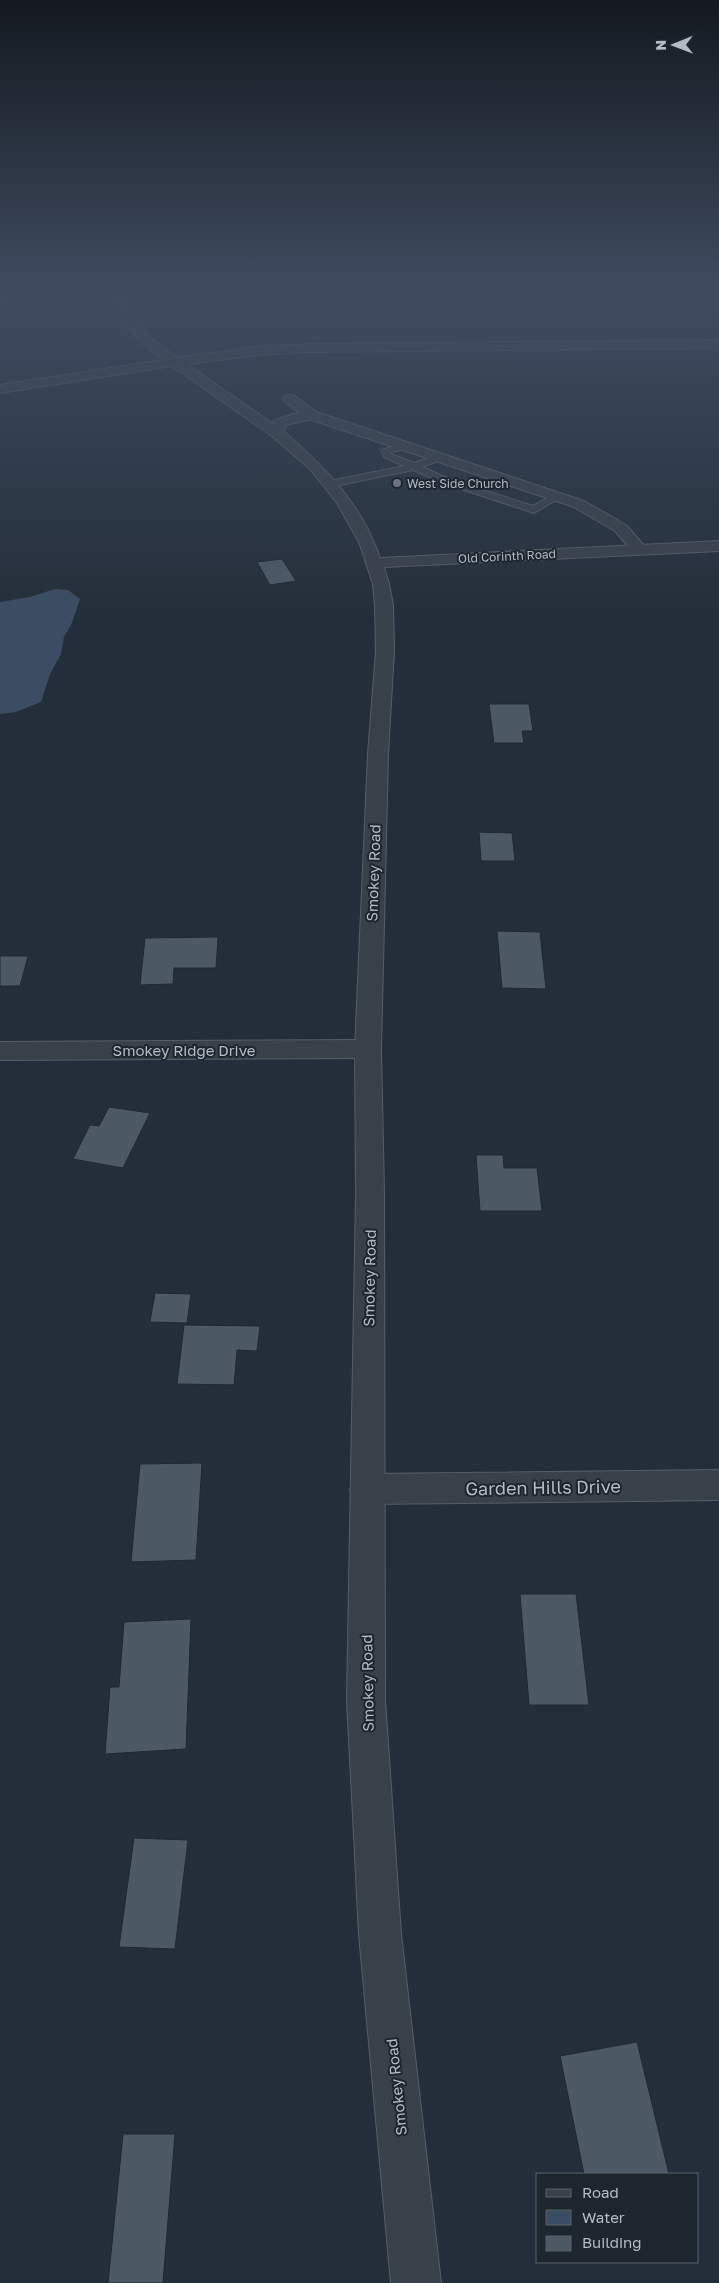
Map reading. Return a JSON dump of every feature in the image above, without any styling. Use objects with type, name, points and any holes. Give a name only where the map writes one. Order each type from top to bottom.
[{"type":"street","name":"Smokey Road","points":[[231,402],[277,433],[315,466],[356,521],[375,563],[382,591],[386,627],[378,754],[368,1049],[370,1204],[366,1700],[380,1934],[416,2283]]},
{"type":"street","points":[[293,402],[311,415],[579,504],[598,513],[622,529],[634,540],[639,548]]},
{"type":"street","points":[[277,433],[280,423],[287,419],[311,415]]},
{"type":"street","name":"Old Corinth Road","points":[[375,563],[639,548],[719,546]]},
{"type":"street","name":"Smokey Ridge Drive","points":[[0,1050],[368,1049]]},
{"type":"street","name":"Garden Hills Drive","points":[[367,1489],[719,1485]]},
{"type":"lane","points":[[403,447],[386,450],[387,455],[449,482],[534,510],[556,497]]},
{"type":"lane","points":[[330,484],[413,467],[438,458]]},
{"type":"lane","points":[[449,482],[480,472]]},
{"type":"water","points":[[55,589],[68,590],[80,599],[71,625],[64,637],[61,654],[50,674],[41,702],[16,712],[0,714],[0,602],[30,597]]},
{"type":"building","points":[[282,559],[296,581],[270,585],[257,562]]},
{"type":"building","points":[[489,704],[529,704],[533,731],[522,731],[524,743],[494,743]]},
{"type":"building","points":[[479,832],[512,833],[515,861],[481,861]]},
{"type":"building","points":[[497,931],[540,932],[546,989],[502,988]]},
{"type":"building","points":[[218,937],[216,968],[174,968],[173,984],[140,985],[145,938]]},
{"type":"building","points":[[0,956],[28,956],[20,986],[0,986]]},
{"type":"building","points":[[109,1107],[150,1113],[123,1168],[73,1159],[90,1125],[99,1126]]},
{"type":"building","points":[[476,1155],[503,1155],[504,1168],[537,1168],[542,1211],[480,1211]]},
{"type":"building","points":[[155,1293],[191,1294],[187,1323],[150,1322]]},
{"type":"building","points":[[184,1325],[260,1326],[257,1351],[237,1350],[234,1385],[177,1384]]},
{"type":"building","points":[[202,1463],[196,1560],[131,1562],[140,1464]]},
{"type":"building","points":[[520,1594],[576,1594],[589,1705],[529,1705]]},
{"type":"building","points":[[191,1619],[186,1749],[105,1754],[110,1687],[119,1687],[124,1622]]},
{"type":"building","points":[[134,1838],[188,1840],[175,1949],[119,1947]]},
{"type":"building","points":[[637,2042],[669,2173],[584,2173],[560,2056]]},
{"type":"building","points":[[123,2134],[175,2134],[163,2283],[108,2283]]},
{"type":"place","name":"West Side Church","points":[[397,483]]}]
